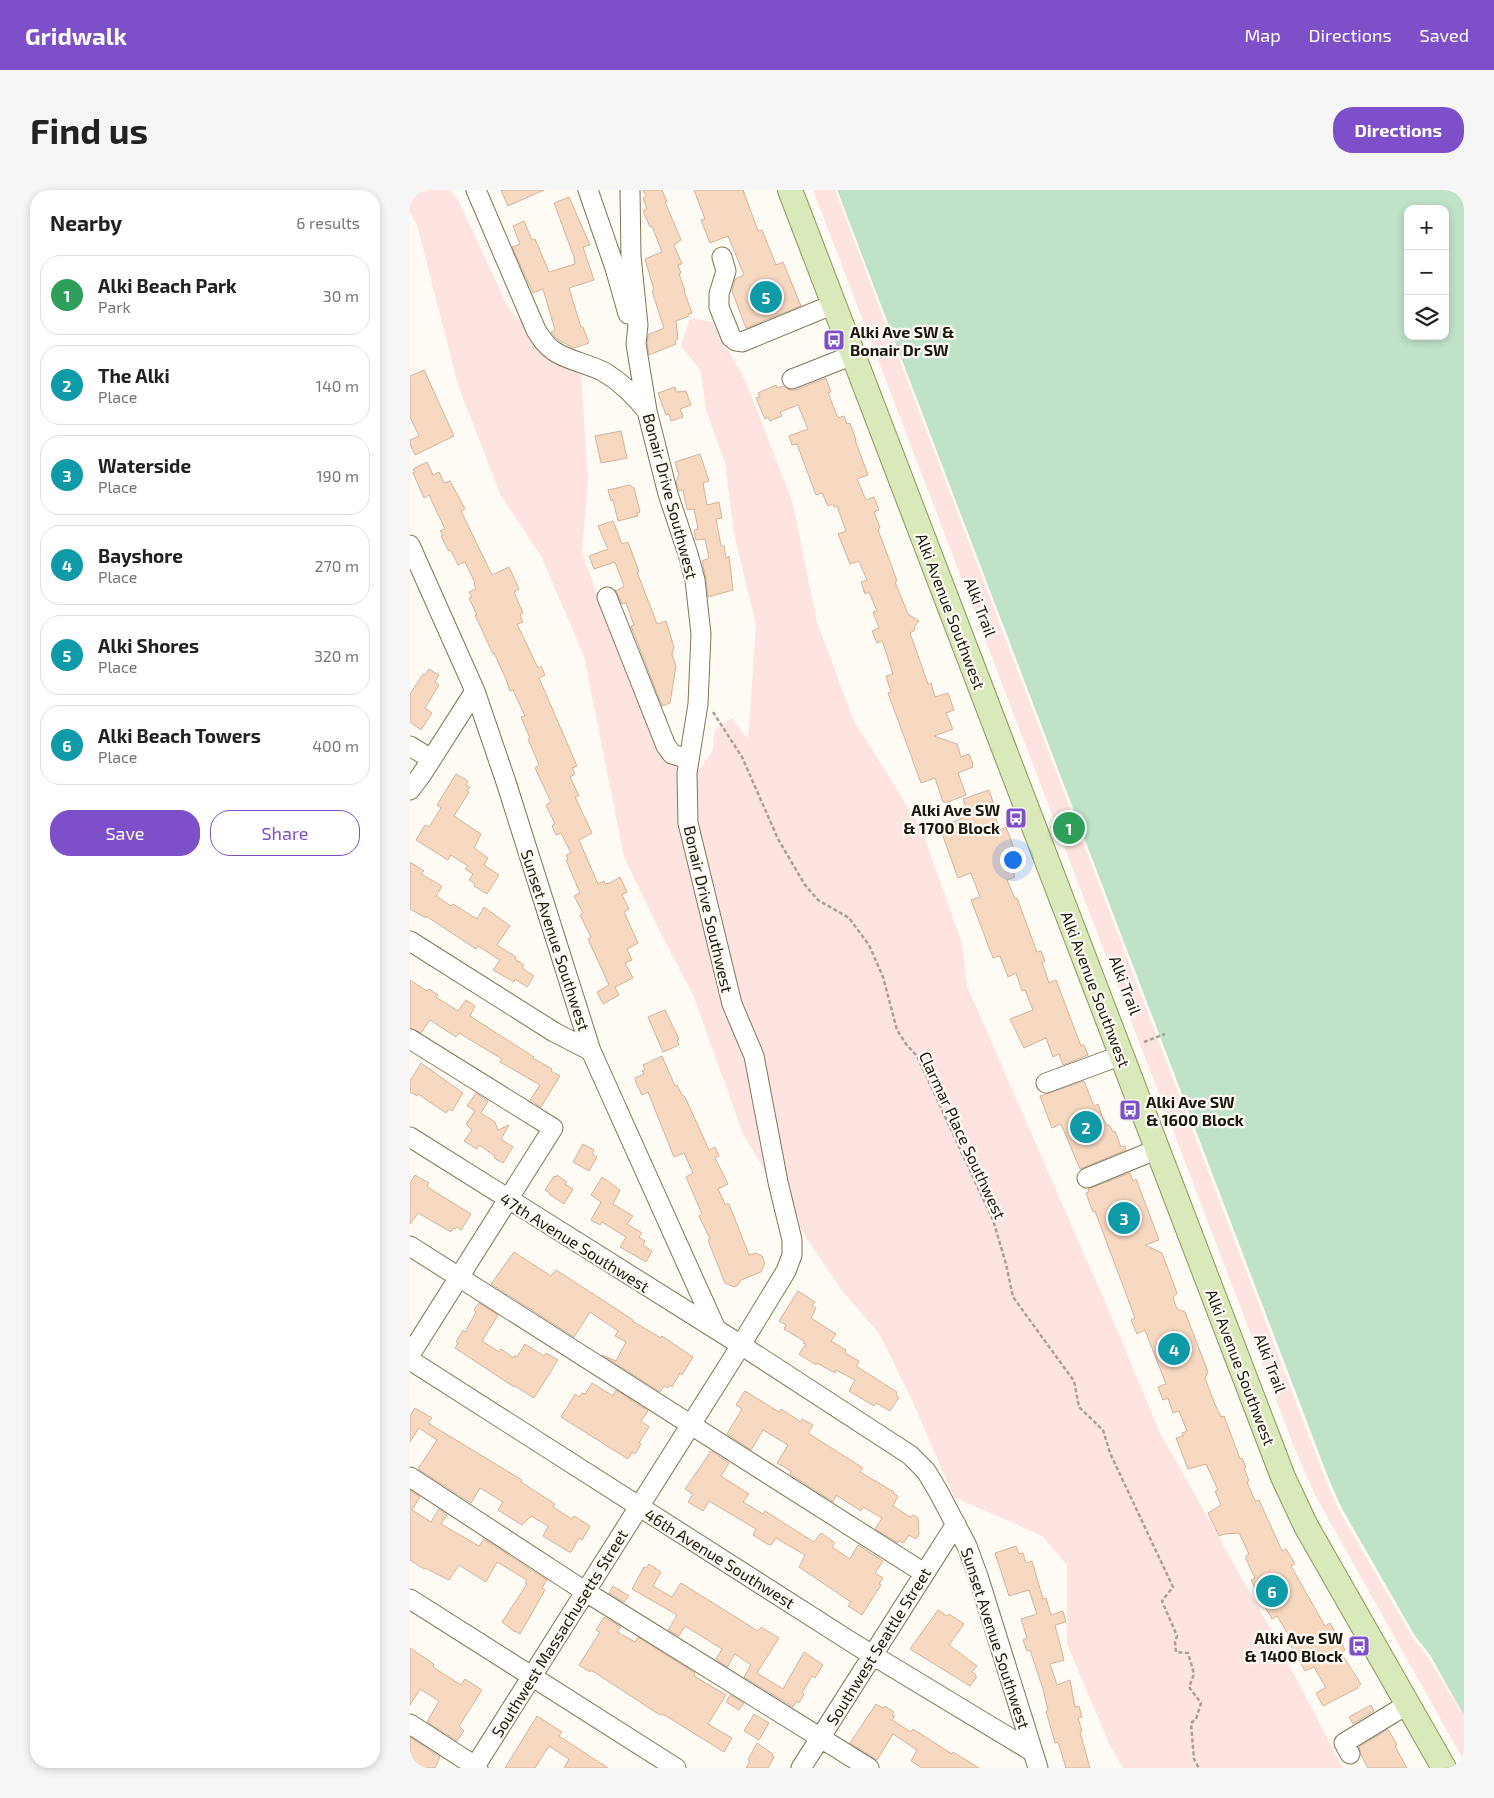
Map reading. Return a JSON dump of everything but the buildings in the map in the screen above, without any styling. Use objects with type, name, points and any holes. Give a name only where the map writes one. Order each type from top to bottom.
[{"type":"main road","name":"Alki Avenue Southwest","points":[[790,190],[1283,1477],[1306,1526],[1444,1768]]},
{"type":"street","points":[[476,190],[536,330],[546,344],[555,352],[585,363],[619,382],[647,411]]},
{"type":"street","points":[[588,190],[615,268],[636,344]]},
{"type":"street","name":"Bonair Drive Southwest","points":[[630,190],[631,256],[638,325],[636,344],[647,411],[668,494],[688,554],[698,602],[701,634],[698,704],[687,773],[688,823],[732,1004],[754,1056],[778,1182],[792,1240],[790,1263],[741,1345]]},
{"type":"street","points":[[722,257],[726,271],[719,294],[719,307],[731,337],[736,341],[742,342],[834,304]]},
{"type":"street","points":[[792,379],[854,355]]},
{"type":"street","name":"Sunset Avenue Southwest","points":[[411,549],[475,691],[506,782],[591,1051],[716,1329]]},
{"type":"street","points":[[607,597],[666,746],[672,754],[688,759]]},
{"type":"street","points":[[410,790],[475,691]]},
{"type":"street","points":[[410,746],[431,759]]},
{"type":"street","points":[[410,941],[554,1032],[591,1051]]},
{"type":"street","points":[[410,1039],[553,1128],[410,1355]]},
{"type":"street","points":[[1046,1083],[1122,1054]]},
{"type":"street","name":"47th Avenue Southwest","points":[[410,1137],[741,1345]]},
{"type":"street","points":[[1087,1178],[1158,1148]]},
{"type":"street","points":[[410,1246],[924,1573]]},
{"type":"street","name":"Sunset Avenue Southwest","points":[[741,1345],[910,1454],[926,1472],[967,1546],[1035,1760]]},
{"type":"street","name":"Southwest Massachusetts Street","points":[[476,1767],[741,1345]]},
{"type":"street","name":"46th Avenue Southwest","points":[[410,1360],[1035,1760]]},
{"type":"street","points":[[410,1477],[586,1592],[869,1768]]},
{"type":"street","name":"Southwest Seattle Street","points":[[800,1768],[956,1524]]},
{"type":"street","points":[[410,1599],[676,1768]]},
{"type":"street","points":[[1350,1754],[1344,1743],[1408,1704]]},
{"type":"street","points":[[410,1724],[476,1767]]},
{"type":"path","name":"Clarmar Place Southwest","points":[[712,711],[742,757],[778,839],[805,885],[818,900],[849,918],[868,945],[882,977],[897,1030],[917,1056],[992,1220],[1006,1264],[1013,1298],[1074,1381],[1079,1407],[1104,1430],[1110,1453],[1173,1587],[1162,1601],[1177,1636],[1175,1642],[1176,1652],[1188,1653],[1194,1674],[1189,1687],[1201,1703],[1196,1719],[1191,1723],[1194,1759],[1199,1768]]},
{"type":"path","points":[[1144,1042],[1165,1034]]},
{"type":"shaded area","points":[[410,190],[450,190],[458,200],[510,311],[539,339],[581,371],[588,482],[582,552],[610,631],[667,717],[681,796],[713,750],[714,731],[732,718],[748,740],[756,625],[734,533],[725,463],[706,410],[701,372],[681,346],[690,318],[712,322],[745,380],[792,500],[817,622],[854,721],[921,828],[962,943],[967,986],[1119,1334],[1159,1431],[1272,1632],[1343,1768],[1123,1768],[1110,1746],[1067,1644],[1067,1565],[1042,1536],[954,1497],[911,1398],[880,1335],[840,1288],[791,1215],[743,1134],[693,995],[624,857],[584,656],[541,556],[500,494],[458,385],[417,225],[410,213]]},
{"type":"shaded area","points":[[813,190],[837,190],[1342,1509],[1415,1636],[1430,1655],[1464,1715],[1464,1761],[1315,1495],[1294,1447]]},
{"type":"shaded area","points":[[837,190],[1464,190],[1464,1715],[1430,1655],[1415,1637],[1342,1509],[1329,1480]]},
{"type":"pier","points":[[835,190],[837,190],[1329,1480],[1342,1509],[1415,1636],[1430,1655],[1464,1718],[1428,1657],[1413,1638],[1339,1510],[1326,1481]]},
{"type":"place","name":"Alki Shores","points":[[766,297]]},
{"type":"place","name":"Alki Ave SW & Bonair Dr SW","points":[[834,340]]},
{"type":"place","name":"Alki Ave SW & 1700 Block","points":[[1016,818]]},
{"type":"place","name":"Alki Beach Park","points":[[1069,828]]},
{"type":"place","name":"Alki Ave SW & 1600 Block","points":[[1130,1110]]},
{"type":"place","name":"The Alki","points":[[1086,1127]]},
{"type":"place","name":"Waterside","points":[[1124,1218]]},
{"type":"place","name":"Bayshore","points":[[1174,1349]]},
{"type":"place","name":"Alki Beach Towers","points":[[1272,1591]]},
{"type":"place","name":"Alki Ave SW & 1400 Block","points":[[1359,1646]]}]
